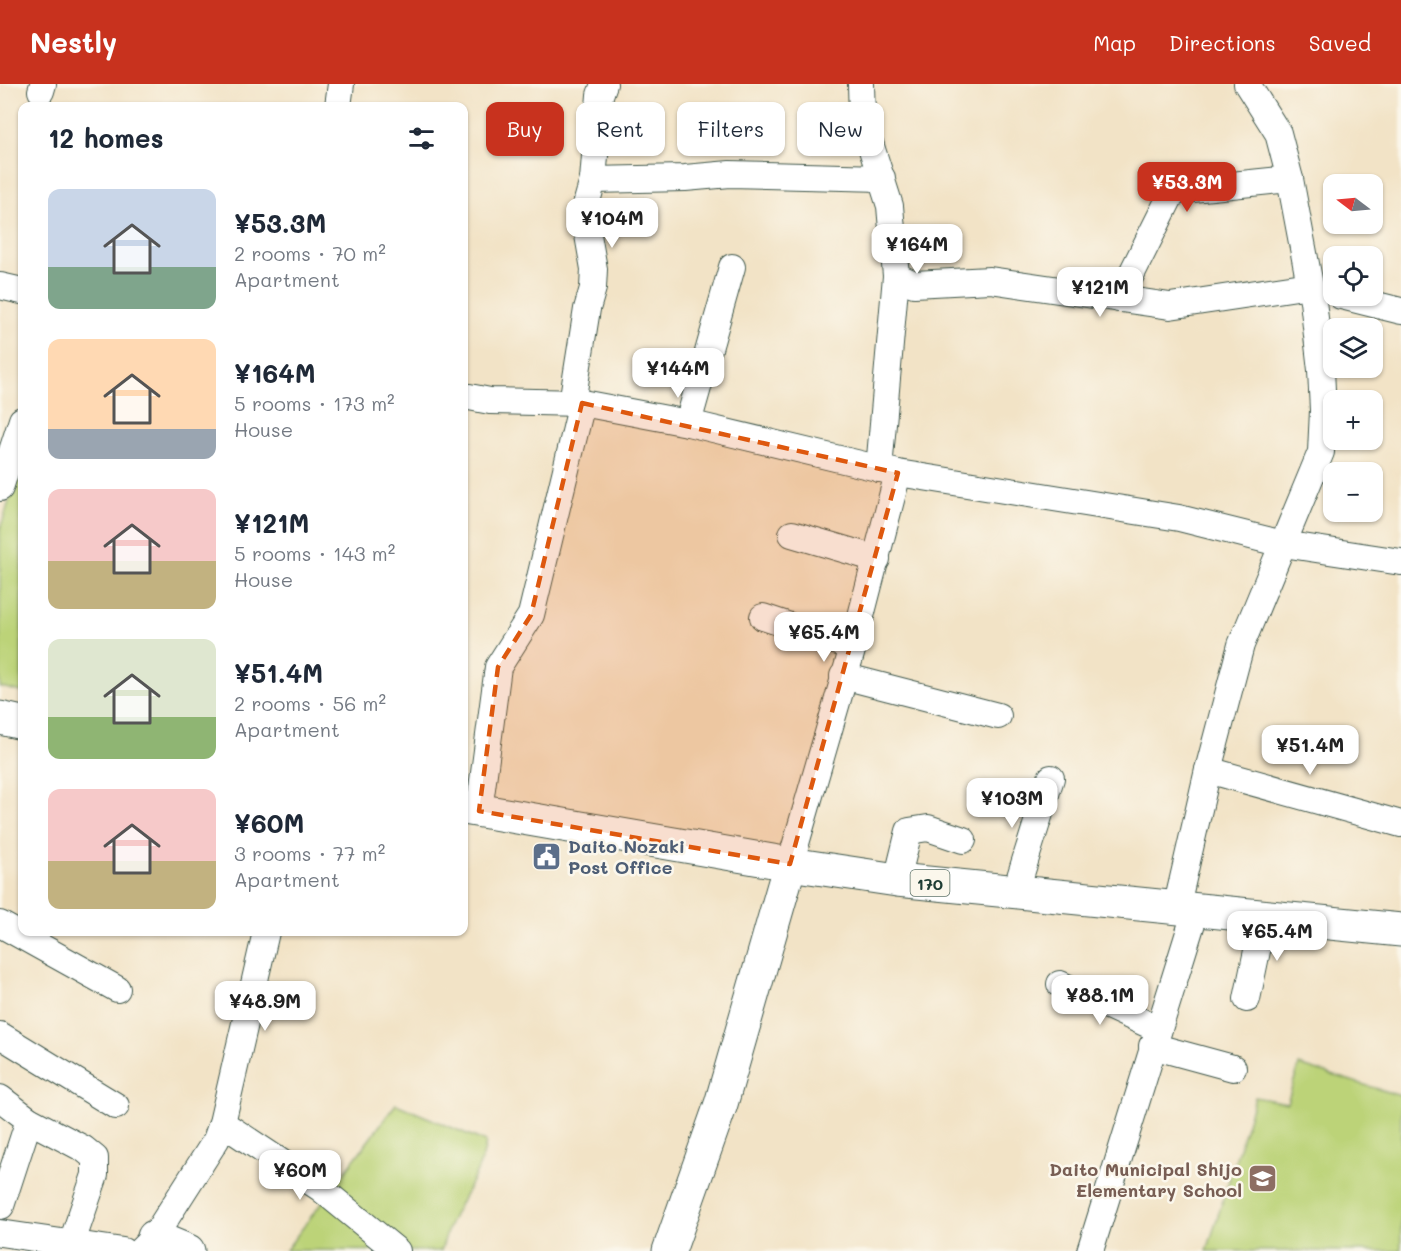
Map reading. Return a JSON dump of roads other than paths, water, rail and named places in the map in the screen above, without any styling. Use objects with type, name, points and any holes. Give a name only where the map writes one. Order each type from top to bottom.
[{"type":"main road","points":[[0,718],[18,722]]},
{"type":"main road","name":"170","points":[[471,810],[897,880],[1401,930]]},
{"type":"main road","points":[[669,1251],[721,1104],[790,864]]},
{"type":"main road","points":[[147,1244],[188,1251]]},
{"type":"street","points":[[339,102],[341,84]]},
{"type":"street","points":[[471,810],[498,667],[531,615],[577,403],[587,309],[593,288],[594,269],[584,212],[593,180],[600,95],[604,84]]},
{"type":"street","points":[[790,864],[877,559],[889,471],[896,276],[890,206],[862,118],[861,84]]},
{"type":"street","points":[[1090,1251],[1155,1037],[1186,909],[1208,770],[1241,645],[1321,452],[1323,410],[1319,293],[1278,133],[1247,84]]},
{"type":"street","points":[[593,180],[685,178],[730,174],[882,178]]},
{"type":"street","points":[[1119,299],[1173,190],[1290,180]]},
{"type":"street","points":[[688,423],[732,267]]},
{"type":"street","points":[[896,276],[914,284],[990,280],[1170,306],[1319,293]]},
{"type":"street","points":[[0,286],[18,290]]},
{"type":"street","points":[[1381,306],[1401,311]]},
{"type":"street","points":[[468,397],[490,401],[577,403],[688,423],[889,471],[1179,518],[1283,544],[1401,562]]},
{"type":"street","points":[[0,488],[18,432]]},
{"type":"street","points":[[792,534],[877,559]]},
{"type":"street","points":[[764,617],[853,647]]},
{"type":"street","points":[[843,676],[998,716]]},
{"type":"street","points":[[1208,770],[1401,824]]},
{"type":"street","points":[[1014,892],[1051,778]]},
{"type":"street","points":[[897,880],[909,831],[928,828],[963,840]]},
{"type":"street","points":[[1246,999],[1264,917]]},
{"type":"street","points":[[0,924],[18,934]]},
{"type":"street","points":[[22,936],[117,989]]},
{"type":"street","points":[[147,1244],[216,1140],[222,1123],[265,936]]},
{"type":"street","points":[[1060,984],[1155,1037],[1233,1068]]},
{"type":"street","points":[[0,1035],[116,1106]]},
{"type":"street","points":[[0,1098],[29,1120],[84,1149],[95,1158],[95,1175],[71,1246]]},
{"type":"street","points":[[1,1206],[29,1120]]},
{"type":"street","points":[[222,1123],[320,1188],[397,1251]]},
{"type":"street","points":[[0,1233],[71,1246],[123,1251]]},
{"type":"place","name":"Daito Nozaki Post Office","points":[[547,856]]},
{"type":"place","name":"Daito Municipal Shijo Elementary School","points":[[1263,1179]]}]
